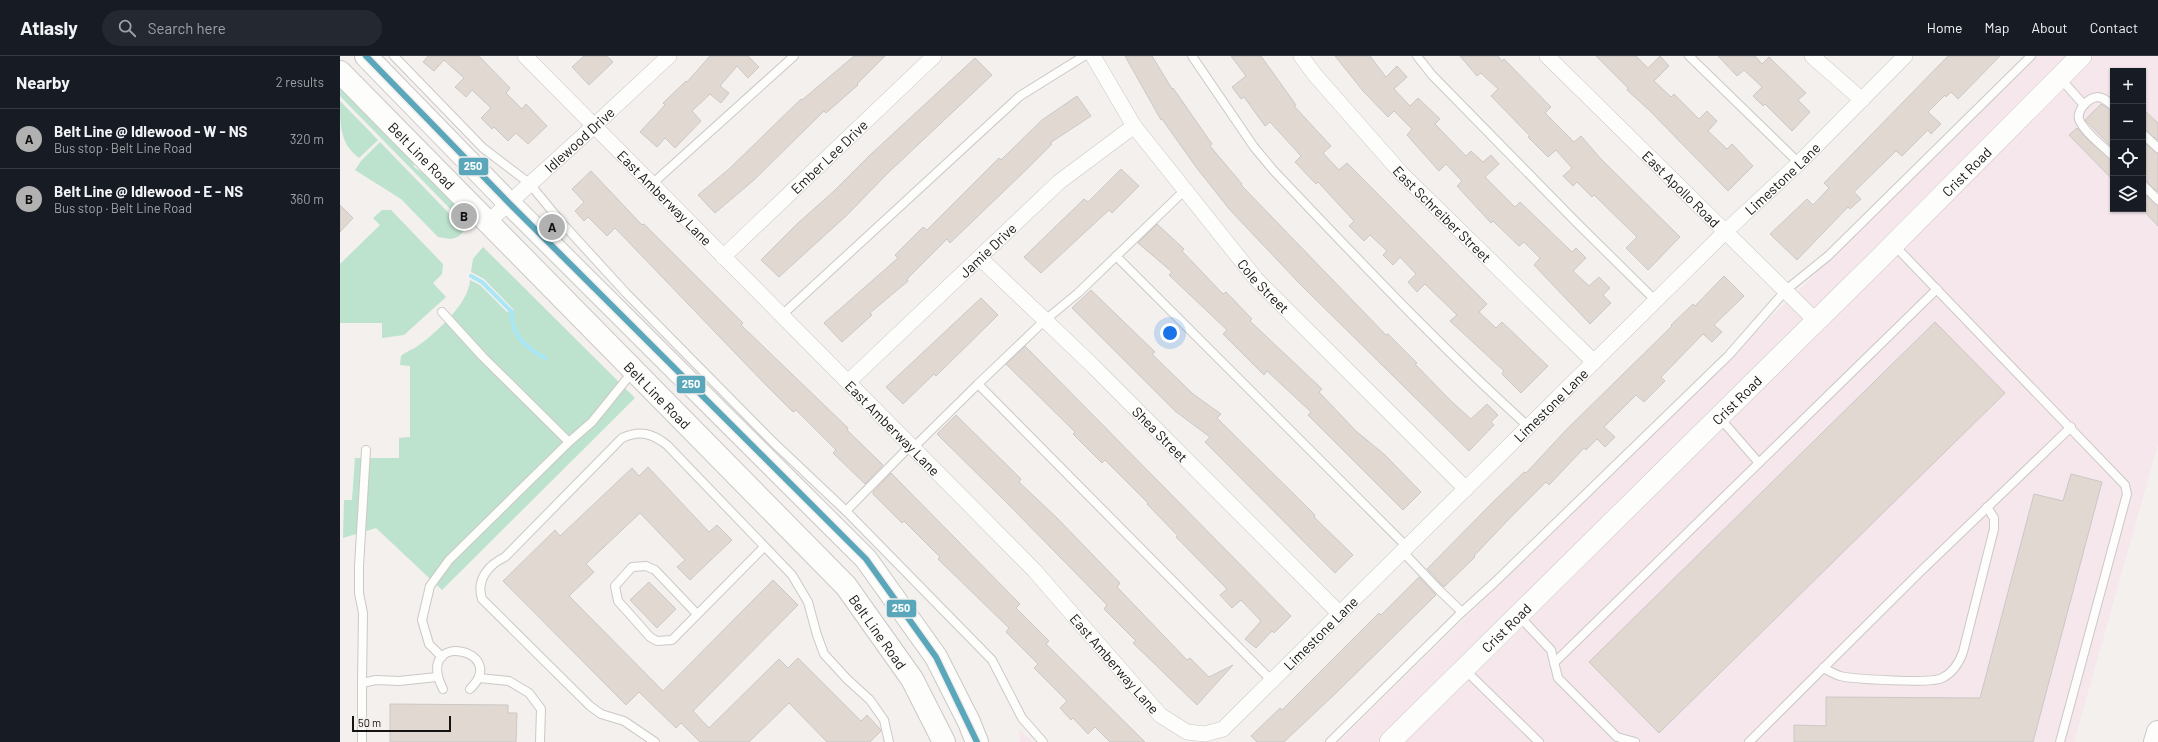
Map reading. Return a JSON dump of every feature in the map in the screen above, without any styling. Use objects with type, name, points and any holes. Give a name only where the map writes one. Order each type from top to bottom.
[{"type":"main road","name":"Belt Line Road","points":[[366,56],[508,202],[866,559],[936,658],[969,722],[977,742]]},
{"type":"main road","name":"Belt Line Road","points":[[340,72],[846,586],[912,679],[944,742]]},
{"type":"main road","points":[[2155,742],[2158,732]]},
{"type":"street","name":"East Amberway Lane","points":[[526,56],[1034,570],[1160,715],[1187,732]]},
{"type":"street","name":"Idlewood Drive","points":[[488,222],[529,183],[595,126],[668,56]]},
{"type":"street","name":"Ember Lee Drive","points":[[723,257],[884,101],[934,56]]},
{"type":"street","name":"Cole Street","points":[[1093,56],[1134,126],[1186,189],[1256,279],[1466,489]]},
{"type":"street","name":"East Schreiber Street","points":[[1301,56],[1315,75],[1402,174],[1594,362]]},
{"type":"street","name":"East Apollo Road","points":[[1547,56],[1816,321]]},
{"type":"street","points":[[1812,56],[1862,100]]},
{"type":"street","name":"Limestone Lane","points":[[1187,732],[1205,734],[1223,729],[1726,231],[1800,163],[1905,56]]},
{"type":"street","name":"Crist Road","points":[[1390,742],[1894,245],[2081,56]]},
{"type":"street","name":"Jamie Drive","points":[[848,382],[1059,182],[1134,126]]},
{"type":"street","name":"Shea Street","points":[[980,258],[1044,321],[1093,366],[1339,613]]},
{"type":"lane","points":[[394,56],[483,148],[529,183],[562,223],[626,293],[773,442],[846,511],[992,660],[1022,718],[1043,742]]},
{"type":"lane","points":[[652,184],[794,56]]},
{"type":"lane","points":[[782,315],[1020,96],[1084,56]]},
{"type":"lane","points":[[1192,56],[1254,148],[1274,171],[1418,320],[1493,394],[1529,427]]},
{"type":"lane","points":[[1417,56],[1432,75],[1566,212],[1656,301]]},
{"type":"lane","points":[[1689,56],[1800,163]]},
{"type":"lane","points":[[1330,742],[1462,612],[1495,582],[1723,360],[1786,290],[1828,256],[2031,56]]},
{"type":"lane","points":[[2059,78],[2084,105]]},
{"type":"lane","points":[[2110,153],[2082,125],[2079,113],[2084,105],[2098,97],[2105,99],[2111,104]]},
{"type":"lane","points":[[2146,137],[2158,148]]},
{"type":"lane","points":[[2146,188],[2158,200]]},
{"type":"lane","points":[[846,511],[1044,321],[1078,293],[1186,189]]},
{"type":"lane","points":[[1894,245],[2071,427],[2124,484],[2127,494],[2060,742]]},
{"type":"lane","points":[[1116,256],[1405,549],[1439,590],[1462,612]]},
{"type":"lane","points":[[1554,663],[1937,289]]},
{"type":"lane","points":[[442,312],[483,357],[569,442]]},
{"type":"lane","points":[[442,658],[430,644],[422,620],[430,586],[449,560],[569,442],[592,422],[634,370]]},
{"type":"lane","points":[[978,384],[1271,680]]},
{"type":"lane","points":[[1719,417],[1759,463]]},
{"type":"lane","points":[[1749,742],[1987,507],[2071,427]]},
{"type":"lane","points":[[655,742],[624,721],[601,714],[590,706],[482,599],[479,591],[483,574],[494,562],[505,557],[622,438],[633,433],[643,433],[657,437],[667,445],[792,575],[808,602],[817,636],[824,654],[847,679],[870,700],[884,720],[890,742]]},
{"type":"lane","points":[[362,742],[363,613],[359,593],[359,566],[366,450]]},
{"type":"lane","points":[[1823,668],[1841,676],[1921,682],[1941,680],[1950,673],[1958,663],[1963,652],[1994,529],[1994,518],[1987,507]]},
{"type":"lane","points":[[697,614],[655,570],[646,566],[632,567],[615,586],[618,600],[650,637],[658,640],[672,640],[764,547]]},
{"type":"lane","points":[[1518,615],[1551,650],[1558,678],[1617,737],[1636,742]]},
{"type":"lane","points":[[443,689],[437,677],[438,663],[442,658],[454,650],[468,652],[478,663],[479,678],[470,689]]},
{"type":"lane","points":[[1464,669],[1540,742]]},
{"type":"lane","points":[[362,683],[376,680],[399,681],[437,677]]},
{"type":"lane","points":[[479,678],[509,681],[529,693],[541,709],[540,742]]},
{"type":"shaded area","points":[[2037,56],[2158,56],[2158,444],[2074,742],[1339,742]]},
{"type":"shaded area","points":[[1019,729],[1033,742],[1020,742]]},
{"type":"green space","points":[[340,88],[413,162],[414,167],[429,177],[467,216],[467,226],[340,96]]},
{"type":"green space","points":[[340,101],[378,140],[359,158],[348,147],[342,133]]},
{"type":"green space","points":[[380,142],[465,230],[458,237],[451,239],[438,237],[401,199],[355,170],[361,161]]},
{"type":"green space","points":[[382,210],[391,210],[443,264],[442,274],[433,283],[446,297],[404,335],[382,338],[382,323],[340,323],[340,264],[380,225],[373,218]]},
{"type":"green space","points":[[483,247],[635,398],[442,590],[376,528],[343,538],[344,500],[352,500],[355,458],[399,458],[399,438],[410,437],[410,366],[400,365],[401,356],[417,347],[443,325],[464,298],[470,280],[480,285],[507,312],[514,310],[484,279],[471,272],[473,259]]},
{"type":"building","points":[[428,56],[479,56],[510,88],[506,93],[522,109],[526,104],[547,126],[528,144],[516,133],[508,141],[494,127],[492,129],[481,118],[491,108],[472,90],[466,97],[455,87],[464,78],[444,60],[434,71],[423,62]]},
{"type":"building","points":[[584,56],[607,56],[613,62],[589,85],[572,67]]},
{"type":"building","points":[[710,56],[748,56],[759,67],[748,78],[737,66],[720,86],[729,93],[721,103],[710,94],[692,111],[701,121],[675,148],[665,138],[657,147],[640,132],[665,105],[663,103],[686,81],[687,82]]},
{"type":"building","points":[[854,56],[885,56],[857,84],[858,85],[826,113],[824,111],[754,180],[715,213],[698,195],[729,169],[801,99],[802,100]]},
{"type":"building","points":[[1125,56],[1152,56],[1172,89],[1173,88],[1212,144],[1210,146],[1242,184],[1241,185],[1386,335],[1388,334],[1417,363],[1415,364],[1451,401],[1471,419],[1487,404],[1498,415],[1491,422],[1494,425],[1469,451],[1299,283],[1230,210],[1196,167],[1162,119],[1161,120]]},
{"type":"building","points":[[1231,56],[1261,56],[1296,105],[1294,106],[1331,146],[1323,153],[1339,170],[1347,163],[1487,304],[1479,312],[1496,328],[1502,322],[1548,366],[1521,393],[1502,374],[1504,371],[1450,321],[1457,315],[1425,284],[1417,292],[1408,282],[1416,274],[1400,257],[1393,265],[1383,255],[1387,251],[1370,235],[1364,241],[1349,226],[1354,221],[1318,182],[1316,184],[1295,162],[1301,156],[1270,122],[1265,126],[1244,97],[1241,99],[1232,87],[1246,76]]},
{"type":"building","points":[[1335,56],[1370,56],[1386,77],[1397,66],[1407,77],[1394,89],[1410,106],[1418,98],[1440,119],[1435,124],[1466,156],[1471,151],[1483,162],[1491,155],[1499,164],[1485,177],[1515,207],[1520,202],[1572,252],[1576,248],[1586,258],[1573,271],[1589,286],[1599,277],[1610,288],[1603,295],[1611,303],[1590,324],[1534,265],[1540,258],[1524,242],[1519,246],[1493,221],[1491,223],[1457,186],[1462,181],[1446,164],[1439,171],[1407,135],[1412,129],[1394,111],[1388,117],[1363,91]]},
{"type":"building","points":[[1460,56],[1498,56],[1502,61],[1504,59],[1551,107],[1545,113],[1574,142],[1581,136],[1601,159],[1680,237],[1648,270],[1626,248],[1637,237],[1594,195],[1592,197],[1577,182],[1573,186],[1563,176],[1572,168],[1556,150],[1548,157],[1528,137],[1530,136],[1491,96],[1498,89],[1481,73],[1477,76]]},
{"type":"building","points":[[1596,56],[1636,56],[1648,68],[1660,56],[1669,66],[1654,81],[1671,97],[1674,94],[1699,119],[1707,111],[1717,121],[1708,131],[1727,149],[1732,144],[1753,166],[1728,191],[1649,110],[1627,90],[1628,88]]},
{"type":"building","points":[[1718,56],[1755,56],[1762,64],[1769,57],[1806,93],[1798,100],[1810,112],[1792,131],[1765,104],[1763,106],[1753,96],[1762,87],[1744,70],[1737,76]]},
{"type":"building","points":[[1948,56],[2000,56],[1958,99],[1951,92],[1946,97],[1945,95],[1928,112],[1941,124],[1931,134],[1928,130],[1902,156],[1896,151],[1854,192],[1861,199],[1850,209],[1848,207],[1797,260],[1770,234],[1807,199],[1813,205],[1829,188],[1824,183]]},
{"type":"building","points":[[975,58],[992,75],[888,173],[846,216],[779,277],[761,260],[870,155]]},
{"type":"building","points":[[1077,96],[1091,116],[1050,143],[1052,144],[950,243],[947,239],[907,279],[908,281],[870,313],[872,315],[842,342],[824,323],[898,258],[895,255],[923,227],[927,230],[999,158],[1001,160],[1042,120]]},
{"type":"building","points":[[2101,104],[2110,109],[2110,145],[2085,120]]},
{"type":"building","points":[[2146,112],[2158,123],[2158,140],[2146,131]]},
{"type":"building","points":[[2077,128],[2090,142],[2110,159],[2110,177],[2069,135]]},
{"type":"building","points":[[2146,144],[2158,153],[2158,192],[2146,182]]},
{"type":"building","points":[[1121,169],[1139,186],[1112,213],[1109,210],[1041,273],[1024,257],[1084,199],[1088,202]]},
{"type":"building","points":[[591,171],[642,225],[644,224],[743,323],[741,325],[848,428],[847,430],[883,465],[865,484],[833,453],[836,450],[796,410],[793,412],[764,383],[615,228],[607,236],[588,217],[584,221],[575,211],[584,202],[572,189]]},
{"type":"building","points":[[2146,195],[2158,205],[2158,226],[2145,212]]},
{"type":"building","points":[[340,205],[353,218],[340,232]]},
{"type":"building","points":[[1157,224],[1184,249],[1182,251],[1223,294],[1226,292],[1252,319],[1250,321],[1322,389],[1319,392],[1356,431],[1385,455],[1421,492],[1403,510],[1308,415],[1311,412],[1267,371],[1264,375],[1223,334],[1227,330],[1169,275],[1172,272],[1138,243]]},
{"type":"building","points":[[1724,276],[1744,296],[1714,325],[1722,332],[1712,342],[1703,334],[1661,377],[1665,381],[1644,402],[1636,395],[1604,427],[1615,437],[1605,447],[1597,439],[1586,450],[1584,448],[1549,485],[1546,482],[1509,519],[1474,556],[1475,557],[1444,587],[1427,569],[1492,503],[1524,472],[1526,473],[1567,429],[1672,326],[1671,325],[1693,304],[1695,306]]},
{"type":"building","points":[[1091,290],[1155,352],[1152,354],[1193,394],[1221,414],[1217,418],[1315,515],[1314,517],[1353,555],[1335,573],[1205,442],[1210,437],[1175,411],[1072,308]]},
{"type":"building","points":[[981,298],[998,315],[936,376],[934,374],[903,404],[886,387]]},
{"type":"building","points":[[1935,322],[2005,393],[1659,733],[1589,662]]},
{"type":"building","points":[[1025,346],[1291,616],[1274,633],[1272,631],[1256,648],[1245,639],[1261,621],[1241,600],[1232,608],[1220,595],[1227,589],[1176,537],[1178,536],[1147,504],[1148,503],[1105,460],[1102,463],[1073,434],[1075,432],[1006,364]]},
{"type":"building","points":[[956,415],[1021,479],[1019,482],[1057,518],[1120,583],[1117,587],[1187,660],[1190,658],[1209,677],[1233,665],[1197,705],[1133,643],[1136,641],[1104,609],[1107,605],[937,434]]},
{"type":"building","points":[[648,467],[709,532],[717,525],[732,540],[690,580],[677,567],[685,560],[640,513],[586,564],[594,572],[569,596],[663,691],[773,580],[798,605],[693,711],[709,728],[779,659],[788,668],[798,658],[861,721],[867,715],[880,729],[881,731],[870,742],[827,742],[789,703],[749,742],[700,742],[681,723],[676,728],[639,692],[626,705],[503,581],[555,530],[560,536],[632,468],[639,476]]},
{"type":"building","points":[[891,473],[1020,604],[1016,608],[1049,641],[1046,644],[1145,742],[1110,742],[1095,727],[1088,734],[1073,718],[1071,720],[1060,708],[1067,701],[1034,668],[1038,664],[1006,632],[1009,628],[938,559],[940,557],[904,521],[902,523],[873,494],[873,492]]},
{"type":"building","points":[[2071,474],[2102,482],[2033,742],[1794,742],[1794,725],[1826,726],[1826,697],[1980,698],[2034,494],[2063,501]]},
{"type":"building","points":[[1419,577],[1436,595],[1337,692],[1284,742],[1257,742],[1251,736],[1280,708],[1282,710],[1379,613],[1381,615]]},
{"type":"building","points":[[649,582],[676,609],[657,628],[630,600]]},
{"type":"building","points":[[390,704],[508,705],[508,713],[517,713],[516,742],[390,742]]},
{"type":"waterway","points":[[471,276],[482,282],[512,312],[514,327],[521,340],[532,350],[545,358]]},
{"type":"transit line","name":"250","points":[[366,56],[508,202],[866,559],[936,657],[977,742]]},
{"type":"place","name":"Belt Line @ Idlewood - E - NS","points":[[464,216]]},
{"type":"place","name":"Belt Line @ Idlewood - W - NS","points":[[552,227]]}]
